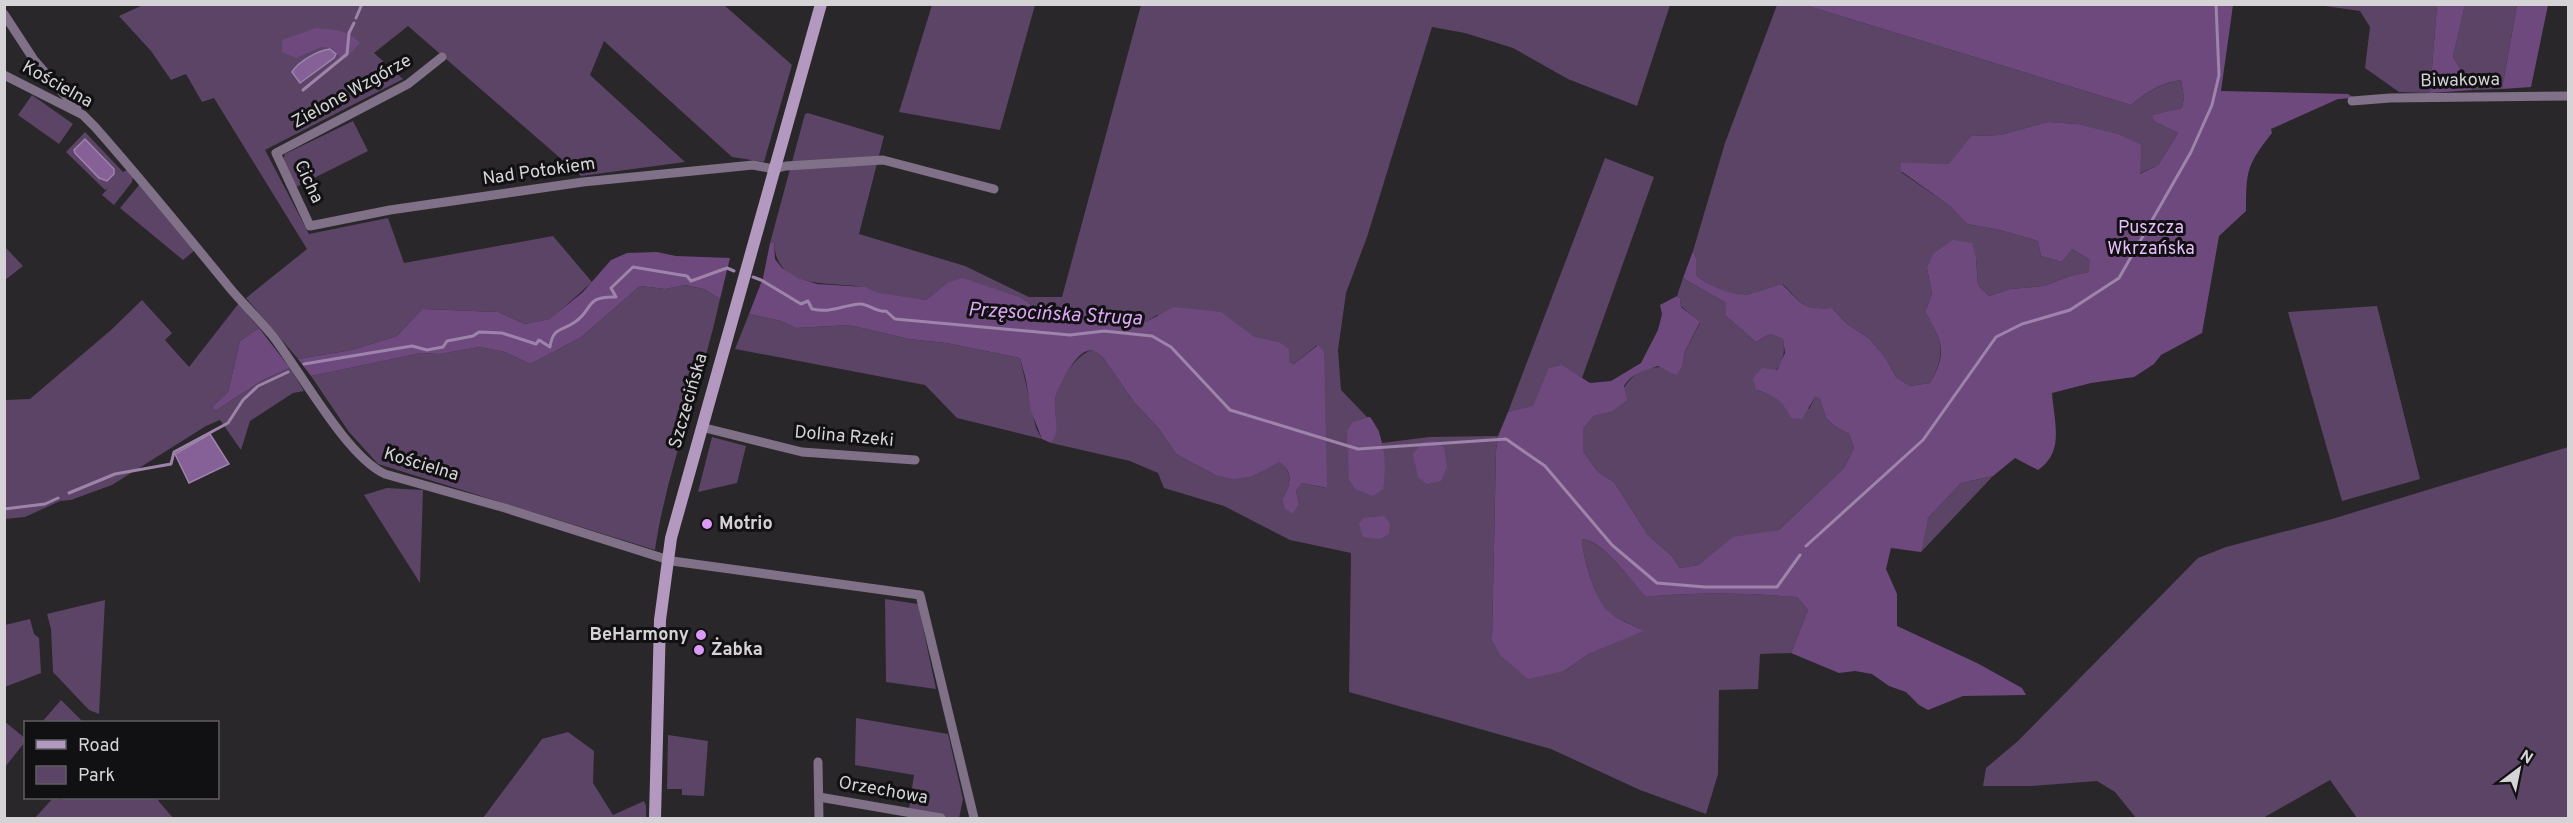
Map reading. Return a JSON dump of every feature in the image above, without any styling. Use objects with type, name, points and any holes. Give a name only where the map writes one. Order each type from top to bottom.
[{"type":"street","name":"Szczecińska","points":[[655,819],[660,620],[667,560],[676,516],[821,4]]},
{"type":"street","points":[[4,14],[44,72],[83,115]]},
{"type":"street","name":"Zielone Wzgórze","points":[[276,153],[408,84],[442,57]]},
{"type":"street","points":[[31,89],[44,72]]},
{"type":"street","name":"Kościelna","points":[[4,75],[83,115],[150,189],[230,288],[269,332],[363,461],[373,469],[667,560],[920,596],[974,819]]},
{"type":"street","name":"Biwakowa","points":[[2352,101],[2390,98],[2568,96]]},
{"type":"street","name":"Cicha","points":[[276,153],[310,226]]},
{"type":"street","name":"Nad Potokiem","points":[[310,226],[390,210],[583,182],[753,165],[774,170],[786,166],[884,160],[994,189]]},
{"type":"street","name":"Dolina Rzeki","points":[[701,427],[802,452],[915,460]]},
{"type":"street","name":"Orzechowa","points":[[818,762],[819,819]]},
{"type":"street","name":"Orzechowa","points":[[819,797],[941,819]]},
{"type":"green space","points":[[145,4],[724,5],[792,65],[764,162],[732,157],[604,41],[590,75],[685,162],[581,176],[408,26],[374,53],[403,79],[265,150],[309,234],[388,218],[404,263],[553,236],[592,282],[551,319],[525,324],[498,312],[422,309],[397,336],[352,350],[298,359],[246,298],[307,249],[214,98],[202,102],[186,74],[171,80],[151,51],[119,16]]},
{"type":"green space","points":[[932,5],[1035,5],[1000,130],[899,112]]},
{"type":"green space","points":[[1141,5],[1670,5],[1637,106],[1568,79],[1513,48],[1465,33],[1432,27],[1367,237],[1346,293],[1338,350],[1341,390],[1367,417],[1370,417],[1379,431],[1382,443],[1429,437],[1498,436],[1492,640],[1564,671],[1587,655],[1643,631],[1610,613],[1602,604],[1590,576],[1582,539],[1590,541],[1608,554],[1646,597],[1721,594],[1797,597],[1808,610],[1791,653],[1760,654],[1758,689],[1719,690],[1718,774],[1706,814],[1640,790],[1551,749],[1349,692],[1351,553],[1290,540],[1224,506],[1164,488],[1158,473],[1130,461],[1051,443],[1055,434],[1055,402],[1059,387],[1073,364],[1092,350],[1102,356],[1134,402],[1160,430],[1176,454],[1215,475],[1253,476],[1278,461],[1289,474],[1289,484],[1282,499],[1284,508],[1299,503],[1296,491],[1302,483],[1326,488],[1317,345],[1294,364],[1289,362],[1279,342],[1157,315],[1143,324],[1100,316],[1082,308],[1061,306],[1037,309],[1022,298],[947,283],[926,300],[897,297],[879,294],[862,287],[806,281],[784,269],[777,258],[774,242],[770,243],[805,114],[808,113],[884,136],[859,234],[965,266],[1029,297],[1062,297]]},
{"type":"green space","points":[[1777,5],[1805,5],[2131,105],[2154,89],[2181,80],[2184,98],[2182,108],[2153,115],[2155,122],[2178,133],[2158,165],[2139,174],[2076,124],[2048,122],[2000,135],[1971,136],[1950,164],[1901,172],[1950,206],[1967,224],[2000,230],[2038,241],[2041,256],[2062,262],[2072,249],[2090,260],[2090,272],[2070,276],[2044,286],[2010,289],[1989,296],[1978,285],[1976,258],[1927,268],[1932,294],[1925,312],[1939,338],[1939,363],[1930,383],[1910,386],[1896,377],[1885,357],[1870,339],[1847,324],[1832,308],[1809,307],[1783,284],[1747,295],[1739,295],[1719,289],[1696,275],[1696,258],[1693,251],[1725,143]]},
{"type":"green space","name":"Puszcza Wkrzańska","points":[[1805,5],[2233,5],[2221,91],[2348,94],[2354,98],[2338,99],[2271,129],[2272,133],[2257,153],[2250,169],[2246,211],[2219,236],[2202,333],[2161,355],[2154,364],[2134,377],[2091,383],[2052,393],[2056,436],[2052,454],[2046,463],[2038,470],[2015,458],[1993,476],[1961,483],[1928,518],[1921,552],[1891,548],[1886,569],[1897,594],[1897,626],[1977,663],[2022,688],[2026,695],[1963,696],[1928,710],[1919,705],[1906,692],[1889,686],[1872,674],[1855,671],[1839,673],[1791,653],[1808,610],[1797,597],[1684,594],[1646,597],[1608,554],[1599,546],[1582,539],[1590,576],[1602,604],[1615,616],[1644,631],[1587,655],[1564,671],[1528,679],[1501,656],[1492,640],[1496,451],[1498,436],[1508,412],[1533,406],[1549,368],[1562,365],[1590,383],[1611,381],[1641,363],[1658,330],[1662,314],[1660,305],[1677,296],[1680,298],[1681,307],[1700,322],[1685,351],[1682,367],[1676,375],[1658,366],[1635,375],[1624,386],[1627,400],[1611,412],[1594,416],[1583,429],[1583,451],[1598,472],[1614,482],[1648,535],[1671,555],[1680,568],[1699,565],[1733,537],[1779,530],[1844,468],[1854,448],[1849,434],[1834,426],[1826,418],[1820,399],[1815,397],[1802,419],[1791,418],[1777,399],[1756,390],[1753,378],[1762,368],[1777,370],[1785,353],[1783,339],[1770,334],[1756,342],[1726,316],[1726,303],[1683,278],[1693,251],[1696,258],[1696,275],[1705,282],[1739,295],[1782,284],[1809,307],[1832,308],[1847,324],[1870,339],[1885,357],[1896,377],[1910,386],[1930,383],[1941,355],[1939,339],[1925,312],[1932,294],[1927,268],[1934,253],[1953,240],[1972,243],[1976,258],[1978,285],[1989,296],[2010,289],[2044,286],[2070,276],[2089,272],[2090,260],[2072,249],[2062,262],[2041,256],[2038,241],[2000,230],[1967,224],[1950,206],[1901,171],[1901,163],[1949,164],[1971,136],[2000,135],[2048,122],[2076,124],[2118,134],[2141,145],[2140,174],[2158,165],[2178,133],[2155,122],[2152,115],[2182,108],[2184,98],[2181,80],[2148,92],[2131,105]]},
{"type":"green space","points":[[2318,5],[2437,5],[2430,93],[2399,92],[2365,68],[2370,27],[2360,11]]},
{"type":"green space","points":[[2437,5],[2465,5],[2453,57],[2473,90],[2430,93]]},
{"type":"green space","points":[[2465,5],[2517,5],[2502,89],[2473,90],[2453,57]]},
{"type":"green space","points":[[2517,5],[2548,5],[2531,87],[2502,89]]},
{"type":"green space","points":[[316,28],[345,33],[360,43],[346,58],[341,58],[332,48],[321,47],[296,58],[282,52],[282,40]]},
{"type":"green space","points":[[32,95],[73,124],[59,144],[18,115]]},
{"type":"green space","points":[[353,121],[368,151],[296,187],[282,162],[285,154]]},
{"type":"green space","points":[[85,132],[123,172],[127,170],[133,176],[132,182],[114,205],[102,195],[108,188],[105,190],[66,152]]},
{"type":"green space","points":[[1605,158],[1654,177],[1582,378],[1562,366],[1550,368],[1533,407],[1508,412]]},
{"type":"green space","points":[[140,184],[195,250],[183,260],[120,208]]},
{"type":"green space","points":[[774,242],[775,259],[782,268],[798,278],[817,284],[865,287],[878,293],[926,300],[947,283],[962,278],[1022,298],[1037,309],[1061,306],[1082,308],[1100,316],[1142,324],[1174,307],[1221,312],[1253,336],[1279,342],[1289,349],[1289,362],[1294,364],[1318,345],[1324,352],[1327,488],[1302,483],[1296,491],[1299,503],[1293,514],[1284,508],[1282,499],[1290,479],[1287,470],[1279,462],[1253,476],[1234,479],[1215,475],[1176,454],[1160,430],[1134,402],[1102,356],[1092,350],[1079,356],[1065,375],[1058,390],[1055,402],[1056,434],[1051,443],[1042,439],[1031,411],[1020,358],[946,343],[909,339],[849,325],[796,328],[781,321],[749,314],[763,278],[770,243]]},
{"type":"green space","points":[[5,247],[23,266],[4,280]]},
{"type":"green space","points":[[657,252],[676,256],[730,258],[720,299],[704,289],[685,285],[665,289],[640,286],[580,338],[530,364],[505,352],[479,347],[440,354],[421,353],[311,376],[298,359],[352,350],[397,336],[422,309],[498,312],[525,324],[550,319],[583,292],[611,260],[627,253]]},
{"type":"green space","points":[[1683,278],[1726,303],[1726,316],[1756,342],[1770,334],[1783,339],[1783,356],[1778,368],[1756,390],[1774,395],[1783,403],[1809,409],[1815,397],[1820,399],[1826,418],[1834,426],[1849,434],[1854,448],[1844,468],[1779,530],[1762,534],[1713,555],[1699,565],[1680,568],[1671,555],[1648,535],[1614,482],[1598,472],[1583,451],[1583,429],[1594,416],[1611,412],[1624,388],[1637,374],[1654,368],[1682,367],[1685,351],[1700,323],[1681,306],[1680,298],[1677,296]]},
{"type":"green space","points":[[684,285],[704,289],[720,299],[676,456],[660,519],[655,550],[378,464],[349,432],[311,376],[421,353],[440,354],[479,347],[505,352],[530,364],[580,338],[640,286],[665,289]]},
{"type":"green space","points":[[142,300],[172,333],[165,340],[189,367],[239,303],[259,328],[240,341],[228,392],[212,407],[215,411],[263,380],[290,368],[304,391],[293,393],[250,421],[241,450],[220,420],[206,426],[112,485],[71,500],[60,501],[25,517],[5,519],[4,400],[30,399],[111,330]]},
{"type":"green space","points":[[2377,306],[2420,479],[2342,501],[2288,312]]},
{"type":"green space","points":[[749,314],[781,321],[796,328],[849,325],[909,339],[946,343],[1020,358],[1036,428],[1042,439],[957,418],[925,385],[735,349]]},
{"type":"green space","points":[[259,328],[290,368],[263,380],[215,411],[212,407],[228,392],[240,341]]},
{"type":"green space","points":[[1370,417],[1382,442],[1385,461],[1383,489],[1373,496],[1355,489],[1349,479],[1347,431],[1353,422]]},
{"type":"green space","points":[[712,437],[746,446],[737,483],[698,492]]},
{"type":"green space","points":[[1434,441],[1444,447],[1447,467],[1441,481],[1427,484],[1418,477],[1413,454],[1423,442]]},
{"type":"green space","points":[[2568,447],[2568,818],[2357,818],[2330,780],[2263,818],[2136,818],[2115,792],[2097,781],[2032,786],[1983,786],[1986,768],[2018,741],[2198,558],[2226,547],[2332,519]]},
{"type":"green space","points":[[1993,476],[1921,552],[1920,537],[1928,518],[1961,483]]},
{"type":"green space","points":[[387,488],[423,490],[420,583],[364,495]]},
{"type":"green space","points":[[1384,516],[1390,523],[1389,534],[1380,539],[1363,537],[1359,524],[1363,518]]},
{"type":"green space","points":[[885,599],[918,604],[936,689],[886,682]]},
{"type":"green space","points":[[105,600],[99,714],[89,710],[53,672],[51,629],[47,614]]},
{"type":"green space","points":[[30,619],[34,634],[39,638],[41,673],[5,687],[5,625]]},
{"type":"green space","points":[[61,700],[82,721],[43,721]]},
{"type":"green space","points":[[856,718],[948,734],[963,799],[959,818],[925,818],[908,815],[914,775],[855,765]]},
{"type":"green space","points":[[4,721],[24,737],[24,743],[5,767]]},
{"type":"green space","points":[[568,732],[594,751],[593,783],[613,815],[644,801],[646,818],[483,818],[542,739]]},
{"type":"green space","points":[[668,735],[708,741],[704,796],[682,795],[682,789],[667,789]]},
{"type":"green space","points":[[52,799],[157,799],[173,818],[35,818]]},
{"type":"shaded area","points":[[330,49],[336,54],[334,58],[300,83],[292,72],[295,68],[309,57]]},
{"type":"shaded area","points":[[85,139],[114,169],[114,174],[107,181],[99,178],[75,153],[74,150]]},
{"type":"shaded area","points":[[210,434],[229,464],[189,483],[175,454]]},
{"type":"waterway","points":[[356,18],[362,4]]},
{"type":"waterway","name":"Przęsocińska Struga","points":[[1806,546],[1923,440],[1996,337],[2022,324],[2070,310],[2119,278],[2191,152],[2212,105],[2219,75],[2216,4]]},
{"type":"waterway","points":[[303,90],[347,54],[349,33],[354,23]]},
{"type":"waterway","name":"Przęsocińska Struga","points":[[304,364],[412,346],[427,350],[443,347],[447,341],[473,336],[479,332],[502,333],[536,344],[539,340],[550,347],[553,336],[581,317],[594,301],[616,297],[611,288],[633,267],[687,276],[691,281],[727,268],[734,271]]},
{"type":"waterway","name":"Przęsocińska Struga","points":[[753,277],[801,304],[808,301],[812,309],[831,310],[863,304],[879,311],[886,311],[895,319],[1070,335],[1104,331],[1152,336],[1171,347],[1230,410],[1358,449],[1506,439],[1545,466],[1612,545],[1657,583],[1705,587],[1777,587],[1800,555]]},
{"type":"waterway","name":"Przęsocińska Struga","points":[[69,493],[115,474],[171,464],[174,452],[228,423],[243,400],[258,386],[288,372]]},
{"type":"waterway","name":"Przęsocińska Struga","points":[[4,509],[45,504],[58,498]]},
{"type":"place","name":"Motrio","points":[[707,524]]},
{"type":"place","name":"BeHarmony","points":[[701,635]]},
{"type":"place","name":"Żabka","points":[[699,650]]}]
